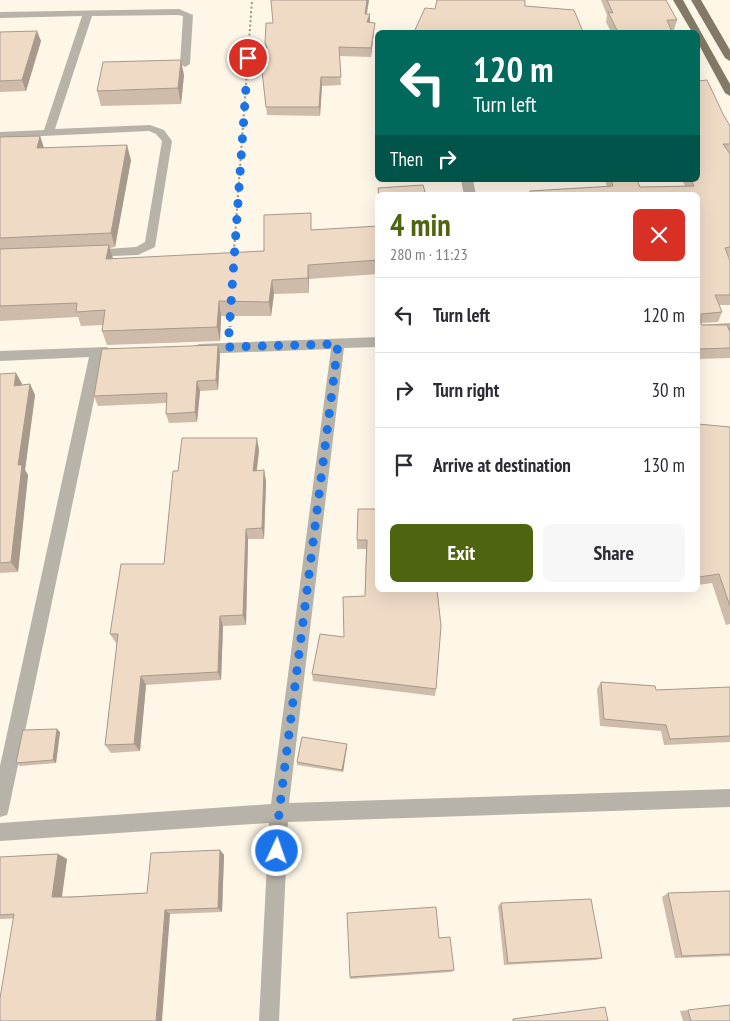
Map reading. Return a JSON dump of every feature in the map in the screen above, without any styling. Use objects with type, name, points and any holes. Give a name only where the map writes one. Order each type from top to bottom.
[{"type":"main road","points":[[678,0],[695,30]]},
{"type":"main road","points":[[696,0],[730,58]]},
{"type":"main road","points":[[700,39],[730,92]]},
{"type":"street","points":[[0,15],[179,12],[188,15],[185,64]]},
{"type":"street","points":[[48,133],[88,13]]},
{"type":"street","points":[[0,135],[150,128],[160,132],[167,140],[151,244],[138,251],[75,255]]},
{"type":"street","points":[[700,329],[730,328]]},
{"type":"street","points":[[181,349],[375,342]]},
{"type":"street","points":[[270,1021],[279,813],[338,344]]},
{"type":"street","points":[[0,808],[97,352]]},
{"type":"street","points":[[0,356],[116,352]]},
{"type":"street","points":[[0,832],[279,813],[730,798]]},
{"type":"path","points":[[234,258],[252,0]]},
{"type":"path","points":[[228,347],[231,308]]},
{"type":"building","points":[[271,0],[367,0],[365,14],[370,14],[367,22],[375,23],[371,48],[339,47],[341,77],[321,77],[319,107],[266,107],[262,71],[262,49],[267,48],[265,43],[266,23],[273,23]]},
{"type":"building","points":[[437,0],[525,0],[525,6],[574,10],[582,30],[415,30],[425,8],[435,9]]},
{"type":"building","points":[[607,0],[666,0],[677,20],[667,20],[671,30],[617,30],[608,12],[613,13]]},
{"type":"building","points":[[37,31],[22,80],[0,81],[0,32]]},
{"type":"building","points":[[181,60],[178,88],[97,91],[103,62]]},
{"type":"building","points":[[707,80],[730,126],[730,144],[723,144],[730,154],[730,247],[725,248],[730,261],[730,295],[715,295],[722,312],[701,314],[701,323],[702,325],[727,325],[730,332],[730,348],[700,349],[700,192],[530,191],[613,186],[612,182],[638,182],[640,187],[694,186],[692,182],[700,182],[700,81]]},
{"type":"building","points":[[40,136],[37,148],[127,145],[111,233],[0,238],[0,137]]},
{"type":"building","points":[[423,185],[425,192],[379,192],[378,188]]},
{"type":"building","points":[[311,213],[311,230],[375,226],[375,260],[308,265],[308,278],[272,280],[269,302],[219,301],[217,327],[102,331],[105,310],[76,312],[77,303],[0,306],[0,249],[109,245],[106,259],[264,251],[264,215]]},
{"type":"building","points":[[218,345],[216,380],[197,381],[195,412],[166,414],[167,393],[94,396],[102,349]]},
{"type":"building","points":[[16,373],[14,386],[30,384],[18,465],[22,465],[11,562],[0,563],[0,374]]},
{"type":"building","points":[[700,424],[730,427],[730,606],[719,574],[700,577]]},
{"type":"building","points":[[182,438],[257,438],[253,471],[264,470],[262,528],[246,529],[243,615],[220,616],[218,672],[141,676],[134,744],[105,745],[118,634],[110,634],[121,564],[164,564],[173,471],[178,471]]},
{"type":"building","points":[[358,509],[375,509],[375,592],[437,592],[441,626],[436,689],[312,674],[320,634],[344,637],[343,597],[365,596],[367,540],[357,540]]},
{"type":"building","points":[[601,682],[655,686],[656,690],[730,687],[730,736],[670,739],[666,725],[604,719]]},
{"type":"building","points":[[57,729],[53,760],[16,763],[23,730]]},
{"type":"building","points":[[302,737],[347,744],[342,770],[297,762]]},
{"type":"building","points":[[220,850],[218,908],[165,910],[156,1021],[0,1021],[0,998],[14,914],[0,915],[0,857],[58,854],[52,897],[72,897],[147,893],[151,853]]},
{"type":"building","points":[[730,891],[730,954],[682,956],[668,893]]},
{"type":"building","points":[[591,899],[602,958],[508,963],[501,903]]},
{"type":"building","points":[[436,907],[439,938],[450,937],[454,970],[350,977],[347,913]]},
{"type":"building","points":[[730,1005],[730,1021],[691,1021],[688,1010]]},
{"type":"building","points":[[605,1007],[608,1021],[513,1021],[513,1019]]},
{"type":"route","points":[[248,58],[228,347],[338,344],[279,813],[277,851]]}]
